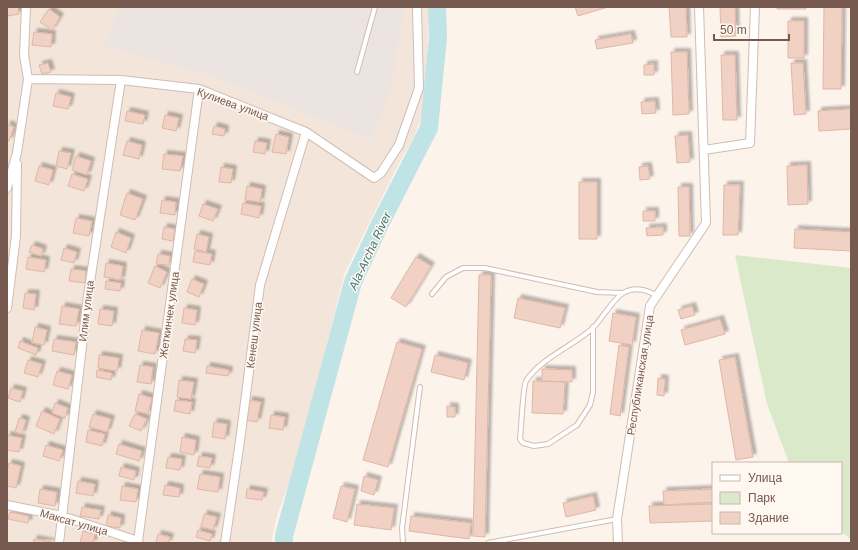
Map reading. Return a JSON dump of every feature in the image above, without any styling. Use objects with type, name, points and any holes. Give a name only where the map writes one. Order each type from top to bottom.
[{"type":"street","points":[[7,188],[17,153],[28,79],[24,55],[26,7]]},
{"type":"street","name":"Кулиева улица","points":[[28,79],[121,80],[199,90],[306,132],[374,178],[382,173],[399,145],[419,88],[417,7]]},
{"type":"street","name":"Республиканская улица","points":[[618,543],[617,519],[650,306],[706,223],[699,7]]},
{"type":"street","points":[[704,150],[750,143],[755,7]]},
{"type":"street","name":"Илим улица","points":[[58,543],[88,295],[121,80]]},
{"type":"street","name":"Жеткинчек улица","points":[[139,542],[199,90]]},
{"type":"street","name":"Кенеш улица","points":[[225,543],[260,285],[306,132]]},
{"type":"street","points":[[7,308],[16,236],[17,153]]},
{"type":"street","name":"Максат улица","points":[[7,505],[62,516],[139,542]]},
{"type":"lane","points":[[357,72],[375,7]]},
{"type":"lane","points":[[432,294],[446,277],[463,268],[485,268],[597,292],[622,293],[637,288],[647,290],[657,296]]},
{"type":"lane","points":[[593,328],[593,392],[590,405],[577,425],[548,444],[534,446],[523,443],[520,439],[526,382],[550,358],[593,328],[622,293]]},
{"type":"lane","points":[[403,543],[402,528],[420,388]]},
{"type":"lane","points":[[488,543],[617,519]]},
{"type":"shaded area","points":[[7,7],[429,7],[427,68],[423,113],[415,135],[397,167],[345,272],[296,465],[277,515],[271,543],[7,543]]},
{"type":"shaded area","points":[[119,7],[404,7],[389,95],[371,140],[210,75],[104,46]]},
{"type":"green space","points":[[735,255],[851,268],[851,540],[842,532],[842,462],[789,462],[767,404]]},
{"type":"building","points":[[7,7],[18,7],[19,14],[8,16]]},
{"type":"building","points":[[575,7],[608,7],[578,16]]},
{"type":"building","points":[[669,7],[686,7],[687,37],[671,37]]},
{"type":"building","points":[[720,7],[735,7],[736,36],[721,37]]},
{"type":"building","points":[[777,7],[806,7],[806,9],[777,9]]},
{"type":"building","points":[[824,7],[842,7],[841,89],[823,89]]},
{"type":"building","points":[[49,9],[60,17],[52,30],[40,22]]},
{"type":"building","points":[[788,21],[804,21],[804,58],[788,58]]},
{"type":"building","points":[[34,32],[52,34],[51,47],[32,45]]},
{"type":"building","points":[[631,34],[633,43],[597,49],[595,40]]},
{"type":"building","points":[[671,52],[687,52],[689,114],[673,115]]},
{"type":"building","points":[[721,55],[735,55],[737,120],[723,120]]},
{"type":"building","points":[[48,63],[51,72],[42,74],[39,65]]},
{"type":"building","points":[[791,63],[803,63],[806,114],[794,115]]},
{"type":"building","points":[[654,64],[654,75],[644,75],[644,65]]},
{"type":"building","points":[[56,93],[71,97],[68,109],[53,106]]},
{"type":"building","points":[[655,101],[656,113],[642,114],[641,102]]},
{"type":"building","points":[[851,109],[851,129],[819,131],[818,111]]},
{"type":"building","points":[[127,111],[145,115],[143,124],[125,121]]},
{"type":"building","points":[[165,115],[179,118],[176,131],[162,128]]},
{"type":"building","points":[[7,124],[14,127],[9,141],[7,140]]},
{"type":"building","points":[[214,126],[225,129],[224,136],[212,134]]},
{"type":"building","points":[[276,134],[289,137],[286,154],[272,152]]},
{"type":"building","points":[[688,135],[690,162],[677,163],[675,136]]},
{"type":"building","points":[[127,141],[142,145],[139,159],[123,155]]},
{"type":"building","points":[[255,141],[267,143],[265,154],[253,152]]},
{"type":"building","points":[[59,151],[71,153],[67,169],[56,166]]},
{"type":"building","points":[[164,154],[183,156],[180,171],[162,169]]},
{"type":"building","points":[[76,156],[91,161],[87,175],[72,170]]},
{"type":"building","points":[[807,165],[808,204],[788,205],[787,166]]},
{"type":"building","points":[[39,166],[53,170],[49,185],[35,181]]},
{"type":"building","points":[[648,166],[650,179],[640,180],[639,167]]},
{"type":"building","points":[[221,167],[233,169],[231,183],[219,182]]},
{"type":"building","points":[[72,174],[88,179],[84,191],[68,186]]},
{"type":"building","points":[[579,182],[597,182],[597,239],[579,239]]},
{"type":"building","points":[[724,185],[740,185],[738,235],[723,235]]},
{"type":"building","points":[[247,186],[262,189],[260,202],[245,200]]},
{"type":"building","points":[[678,187],[689,187],[690,236],[679,236]]},
{"type":"building","points":[[127,193],[143,199],[135,220],[120,215]]},
{"type":"building","points":[[162,200],[176,202],[175,215],[160,213]]},
{"type":"building","points":[[243,203],[261,206],[259,218],[241,214]]},
{"type":"building","points":[[203,204],[218,209],[213,221],[199,216]]},
{"type":"building","points":[[643,211],[655,211],[655,221],[643,221]]},
{"type":"building","points":[[76,218],[92,221],[89,236],[73,233]]},
{"type":"building","points":[[164,227],[175,229],[173,241],[162,239]]},
{"type":"building","points":[[663,227],[663,235],[647,236],[646,228]]},
{"type":"building","points":[[795,229],[851,232],[851,251],[794,248]]},
{"type":"building","points":[[116,232],[131,238],[126,253],[111,247]]},
{"type":"building","points":[[197,234],[209,237],[206,252],[194,249]]},
{"type":"building","points":[[32,245],[43,249],[41,256],[29,252]]},
{"type":"building","points":[[64,248],[77,252],[74,263],[61,260]]},
{"type":"building","points":[[195,251],[212,254],[210,265],[193,262]]},
{"type":"building","points":[[158,254],[170,256],[169,265],[156,264]]},
{"type":"building","points":[[28,257],[46,260],[44,272],[26,269]]},
{"type":"building","points":[[416,257],[431,266],[406,307],[391,298]]},
{"type":"building","points":[[106,263],[123,266],[121,280],[104,277]]},
{"type":"building","points":[[155,266],[167,272],[160,288],[148,283]]},
{"type":"building","points":[[71,269],[86,271],[85,283],[69,281]]},
{"type":"building","points":[[479,275],[491,275],[485,537],[473,536]]},
{"type":"building","points":[[192,279],[204,284],[199,297],[187,292]]},
{"type":"building","points":[[106,281],[121,283],[120,291],[105,289]]},
{"type":"building","points":[[25,293],[36,294],[34,310],[23,308]]},
{"type":"building","points":[[518,298],[565,308],[560,328],[514,318]]},
{"type":"building","points":[[62,306],[79,309],[76,326],[59,324]]},
{"type":"building","points":[[692,306],[695,315],[681,319],[678,310]]},
{"type":"building","points":[[184,308],[197,310],[195,325],[182,323]]},
{"type":"building","points":[[100,309],[114,311],[112,326],[98,324]]},
{"type":"building","points":[[613,313],[636,317],[632,345],[609,341]]},
{"type":"building","points":[[720,319],[725,334],[685,345],[681,330]]},
{"type":"building","points":[[35,327],[47,330],[44,345],[32,343]]},
{"type":"building","points":[[142,330],[159,333],[155,354],[138,351]]},
{"type":"building","points":[[54,339],[76,342],[74,355],[52,351]]},
{"type":"building","points":[[185,339],[197,340],[195,353],[183,351]]},
{"type":"building","points":[[20,341],[38,348],[36,355],[18,348]]},
{"type":"building","points":[[397,342],[422,349],[388,467],[363,460]]},
{"type":"building","points":[[619,345],[629,347],[620,416],[610,414]]},
{"type":"building","points":[[99,355],[119,358],[117,371],[98,368]]},
{"type":"building","points":[[435,355],[468,363],[464,380],[431,372]]},
{"type":"building","points":[[735,357],[753,457],[736,460],[719,360]]},
{"type":"building","points":[[28,360],[42,364],[38,377],[24,373]]},
{"type":"building","points":[[140,365],[153,367],[151,384],[137,382]]},
{"type":"building","points":[[207,366],[229,370],[228,376],[206,373]]},
{"type":"building","points":[[542,369],[572,370],[572,382],[542,381]]},
{"type":"building","points":[[97,370],[112,373],[111,380],[96,377]]},
{"type":"building","points":[[57,371],[72,375],[68,389],[53,385]]},
{"type":"building","points":[[658,378],[665,379],[664,396],[657,395]]},
{"type":"building","points":[[179,380],[194,382],[191,399],[177,397]]},
{"type":"building","points":[[533,381],[565,382],[563,414],[532,413]]},
{"type":"building","points":[[11,388],[23,391],[20,402],[8,398]]},
{"type":"building","points":[[139,394],[152,398],[148,414],[135,411]]},
{"type":"building","points":[[176,400],[192,402],[190,414],[174,411]]},
{"type":"building","points":[[249,400],[261,402],[257,422],[246,420]]},
{"type":"building","points":[[55,403],[68,408],[65,418],[52,413]]},
{"type":"building","points":[[447,406],[455,407],[455,417],[447,417]]},
{"type":"building","points":[[42,411],[60,419],[54,434],[36,426]]},
{"type":"building","points":[[93,414],[111,419],[107,432],[89,427]]},
{"type":"building","points":[[135,414],[147,419],[141,431],[129,426]]},
{"type":"building","points":[[271,415],[285,417],[283,430],[269,428]]},
{"type":"building","points":[[19,418],[26,420],[22,434],[15,432]]},
{"type":"building","points":[[214,422],[227,424],[225,439],[212,437]]},
{"type":"building","points":[[88,430],[105,434],[102,446],[86,442]]},
{"type":"building","points":[[7,435],[22,438],[19,452],[7,450]]},
{"type":"building","points":[[182,437],[196,440],[194,455],[180,452]]},
{"type":"building","points":[[119,444],[142,451],[139,461],[116,454]]},
{"type":"building","points":[[46,445],[63,450],[59,461],[43,456]]},
{"type":"building","points":[[199,456],[212,458],[210,468],[197,466]]},
{"type":"building","points":[[168,457],[182,459],[180,470],[166,468]]},
{"type":"building","points":[[9,463],[21,466],[16,488],[7,486],[7,470]]},
{"type":"building","points":[[121,467],[136,471],[134,480],[119,476]]},
{"type":"building","points":[[200,474],[220,477],[218,492],[197,489]]},
{"type":"building","points":[[364,476],[378,480],[374,495],[361,491]]},
{"type":"building","points":[[78,481],[95,484],[93,496],[76,493]]},
{"type":"building","points":[[165,485],[180,488],[179,497],[163,495]]},
{"type":"building","points":[[122,486],[138,489],[136,502],[120,500]]},
{"type":"building","points":[[341,486],[355,489],[347,522],[333,518]]},
{"type":"building","points":[[40,489],[57,492],[55,506],[38,503]]},
{"type":"building","points":[[247,489],[264,492],[262,500],[246,498]]},
{"type":"building","points":[[712,489],[712,502],[664,505],[663,491]]},
{"type":"building","points":[[593,496],[596,510],[566,517],[563,503]]},
{"type":"building","points":[[357,504],[394,508],[391,530],[354,525]]},
{"type":"building","points":[[712,504],[712,521],[650,523],[649,506]]},
{"type":"building","points":[[82,507],[101,510],[99,519],[80,516]]},
{"type":"building","points":[[10,512],[29,516],[28,523],[8,519]]},
{"type":"building","points":[[204,514],[217,517],[213,530],[201,527]]},
{"type":"building","points":[[108,515],[121,518],[120,528],[106,526]]},
{"type":"building","points":[[411,516],[471,523],[469,539],[409,531]]},
{"type":"building","points":[[198,530],[212,534],[210,541],[196,537]]},
{"type":"building","points":[[83,531],[95,534],[93,543],[80,543]]},
{"type":"building","points":[[158,534],[170,537],[168,543],[156,543]]},
{"type":"building","points":[[34,539],[51,542],[51,543],[33,543]]},
{"type":"waterway","name":"Ala-Archa River","points":[[284,543],[284,536],[353,282],[379,226],[429,128],[438,37],[437,7]]}]
